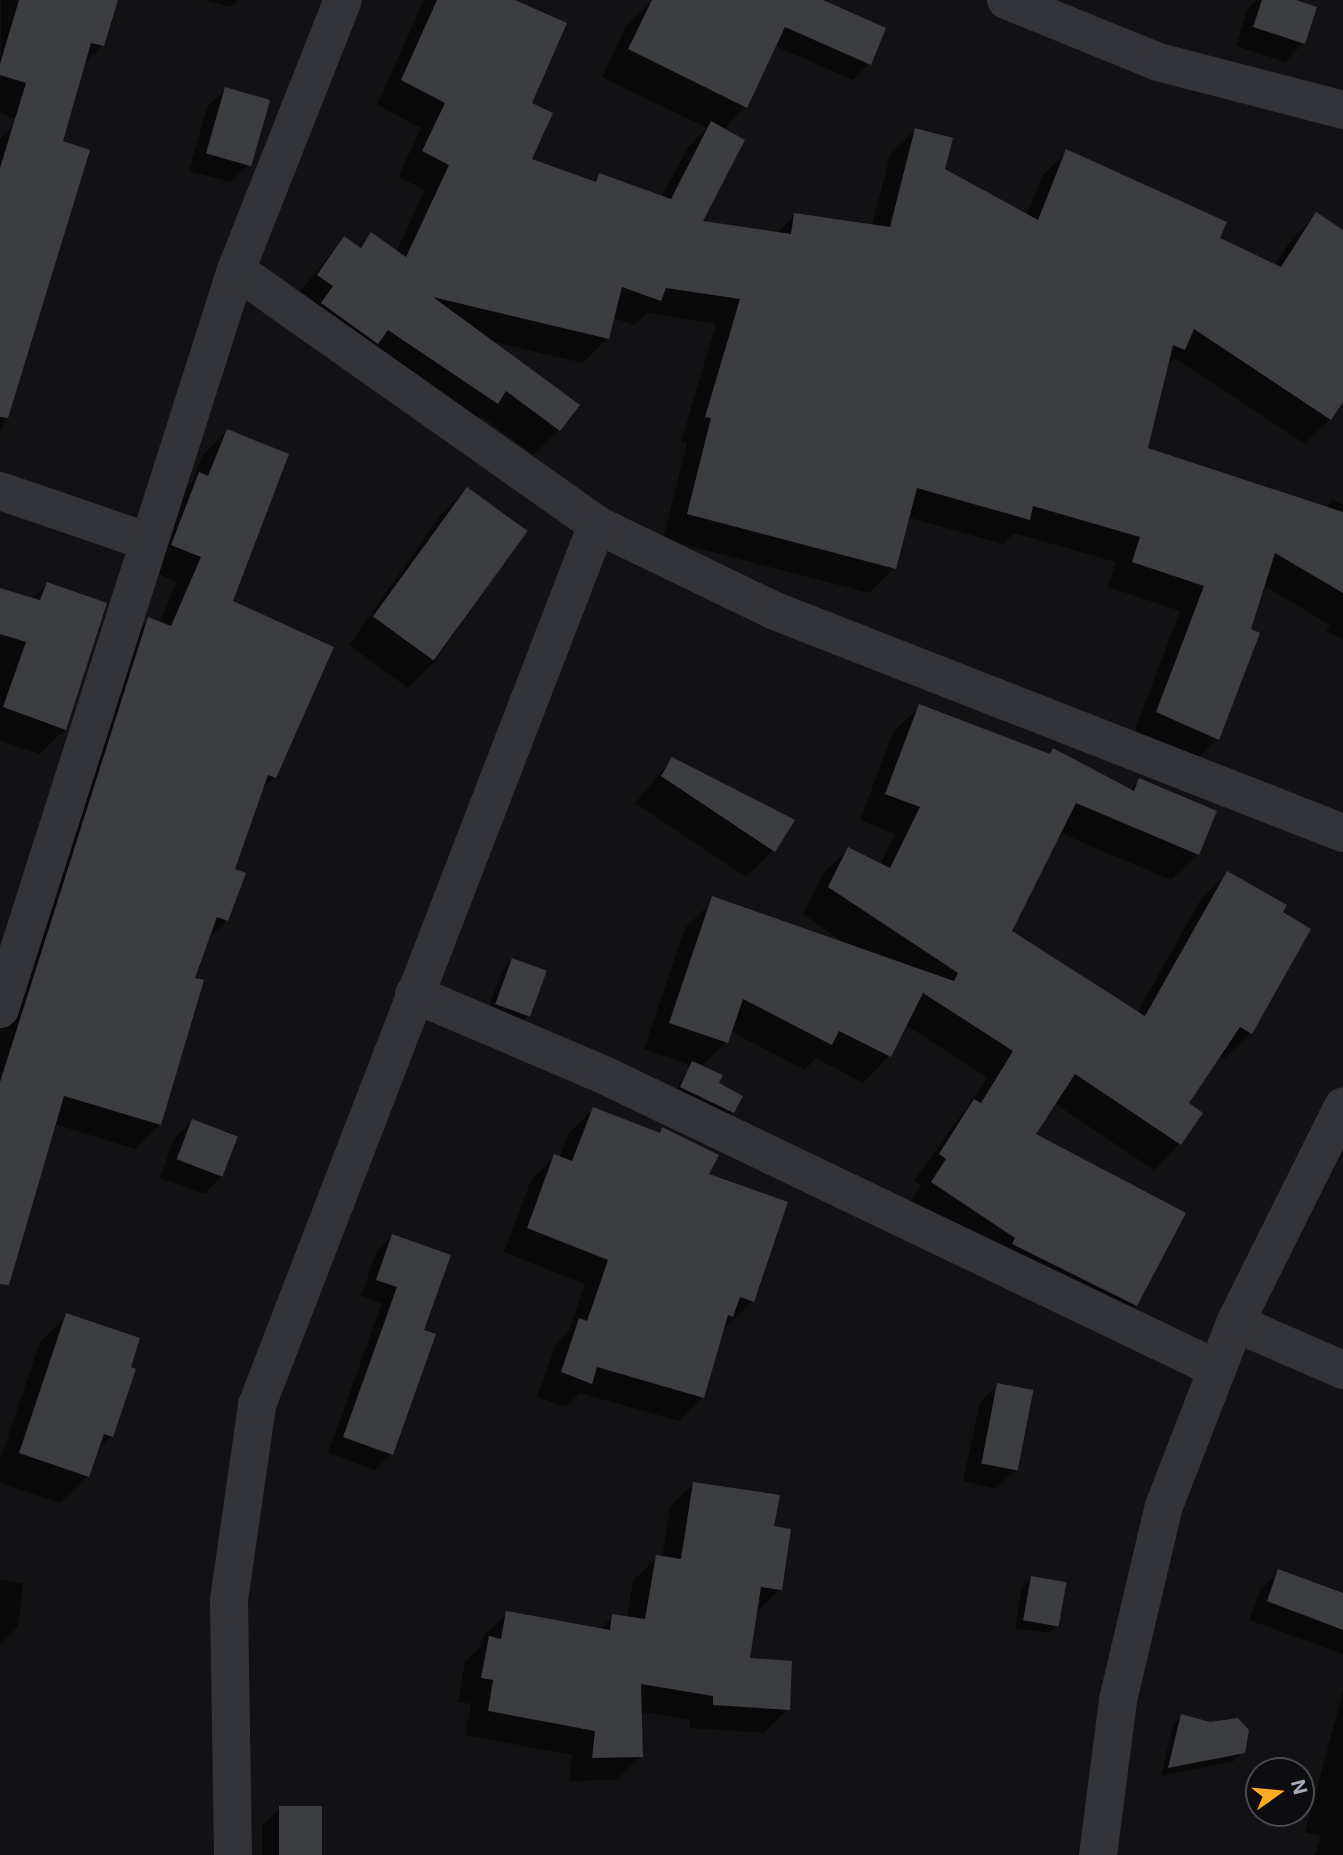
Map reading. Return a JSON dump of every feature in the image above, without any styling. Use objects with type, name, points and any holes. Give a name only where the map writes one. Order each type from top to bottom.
[{"type":"street","points":[[0,1009],[236,270],[343,0]]},
{"type":"street","points":[[1006,0],[1158,62],[1343,110]]},
{"type":"street","points":[[236,270],[597,525],[775,611],[1343,833]]},
{"type":"street","points":[[0,491],[149,542]]},
{"type":"street","points":[[233,1855],[229,1600],[257,1405],[597,525]]},
{"type":"street","points":[[415,994],[618,1082],[1217,1369]]},
{"type":"street","points":[[1098,1855],[1118,1700],[1164,1506],[1235,1323],[1343,1106]]},
{"type":"street","points":[[1235,1323],[1343,1370]]},
{"type":"building","points":[[19,0],[118,0],[104,46],[91,43],[63,141],[90,150],[8,418],[0,417],[0,168],[26,83],[0,75],[0,64]]},
{"type":"building","points":[[437,0],[515,0],[567,23],[532,103],[553,113],[532,159],[596,182],[599,173],[671,199],[711,121],[745,140],[703,221],[791,234],[794,213],[890,227],[915,128],[953,138],[945,169],[1038,220],[1066,149],[1227,222],[1220,238],[1281,267],[1316,212],[1343,230],[1343,402],[1331,420],[1194,329],[1185,350],[1173,345],[1148,448],[1343,512],[1343,593],[1275,553],[1251,629],[1260,633],[1219,740],[1156,712],[1204,586],[1132,562],[1140,537],[1033,506],[1030,520],[917,488],[896,569],[687,514],[711,418],[705,417],[740,299],[666,288],[661,301],[622,287],[609,339],[433,297],[580,405],[560,431],[506,391],[498,404],[388,330],[378,344],[321,303],[333,286],[317,275],[344,236],[361,248],[371,232],[406,257],[449,165],[422,151],[445,103],[401,80]]},
{"type":"building","points":[[652,0],[823,0],[886,28],[871,65],[785,27],[747,108],[628,49]]},
{"type":"building","points":[[1262,0],[1296,0],[1317,7],[1305,44],[1253,27]]},
{"type":"building","points":[[225,87],[270,100],[251,166],[206,153]]},
{"type":"building","points":[[227,429],[289,454],[233,601],[334,647],[276,778],[268,775],[235,869],[246,873],[228,921],[217,917],[195,978],[204,980],[161,1125],[64,1096],[9,1285],[0,1284],[0,1082],[148,617],[171,626],[201,557],[171,545],[199,472],[208,476]]},
{"type":"building","points":[[467,487],[528,531],[434,661],[373,616]]},
{"type":"building","points":[[47,582],[107,603],[66,730],[3,707],[26,642],[0,634],[0,588],[40,600]]},
{"type":"building","points":[[919,704],[1050,754],[1053,748],[1134,791],[1139,778],[1217,811],[1199,855],[1076,803],[1012,931],[1145,1016],[1227,871],[1287,905],[1283,912],[1311,929],[1252,1034],[1240,1027],[1189,1103],[1203,1113],[1181,1145],[1075,1074],[1036,1134],[1186,1213],[1137,1306],[1012,1244],[1015,1238],[931,1182],[946,1159],[939,1154],[974,1099],[981,1103],[1013,1051],[923,993],[891,1057],[839,1031],[832,1045],[743,999],[728,1043],[669,1023],[712,896],[954,981],[958,973],[828,887],[848,847],[890,868],[920,807],[885,794]]},
{"type":"building","points":[[672,757],[795,820],[775,852],[661,776]]},
{"type":"building","points":[[512,958],[547,971],[530,1017],[495,1004]]},
{"type":"building","points":[[692,1061],[723,1075],[719,1083],[743,1096],[734,1113],[680,1087]]},
{"type":"building","points":[[593,1107],[660,1133],[662,1127],[719,1155],[709,1174],[788,1202],[754,1302],[740,1297],[733,1317],[728,1315],[704,1398],[597,1367],[592,1384],[561,1372],[579,1318],[587,1321],[608,1260],[527,1228],[554,1154],[572,1161]]},
{"type":"building","points":[[192,1119],[238,1137],[222,1177],[177,1159]]},
{"type":"building","points":[[392,1234],[451,1255],[424,1330],[436,1334],[393,1455],[343,1437],[397,1287],[376,1280]]},
{"type":"building","points":[[66,1313],[140,1338],[131,1367],[136,1369],[113,1437],[104,1434],[89,1477],[19,1453]]},
{"type":"building","points":[[997,1383],[1033,1390],[1018,1471],[981,1463]]},
{"type":"building","points":[[693,1482],[780,1495],[774,1526],[791,1529],[782,1590],[761,1587],[750,1658],[792,1661],[790,1710],[713,1705],[713,1696],[641,1684],[643,1757],[592,1758],[595,1731],[488,1711],[493,1680],[481,1678],[489,1636],[501,1639],[506,1611],[610,1630],[612,1614],[645,1619],[656,1555],[681,1559]]},
{"type":"building","points":[[1278,1569],[1343,1593],[1343,1630],[1267,1601]]},
{"type":"building","points":[[1031,1576],[1066,1582],[1059,1627],[1023,1620]]},
{"type":"building","points":[[1181,1714],[1210,1722],[1238,1718],[1249,1730],[1245,1753],[1168,1768]]},
{"type":"building","points":[[279,1806],[322,1806],[322,1855],[279,1855]]}]
